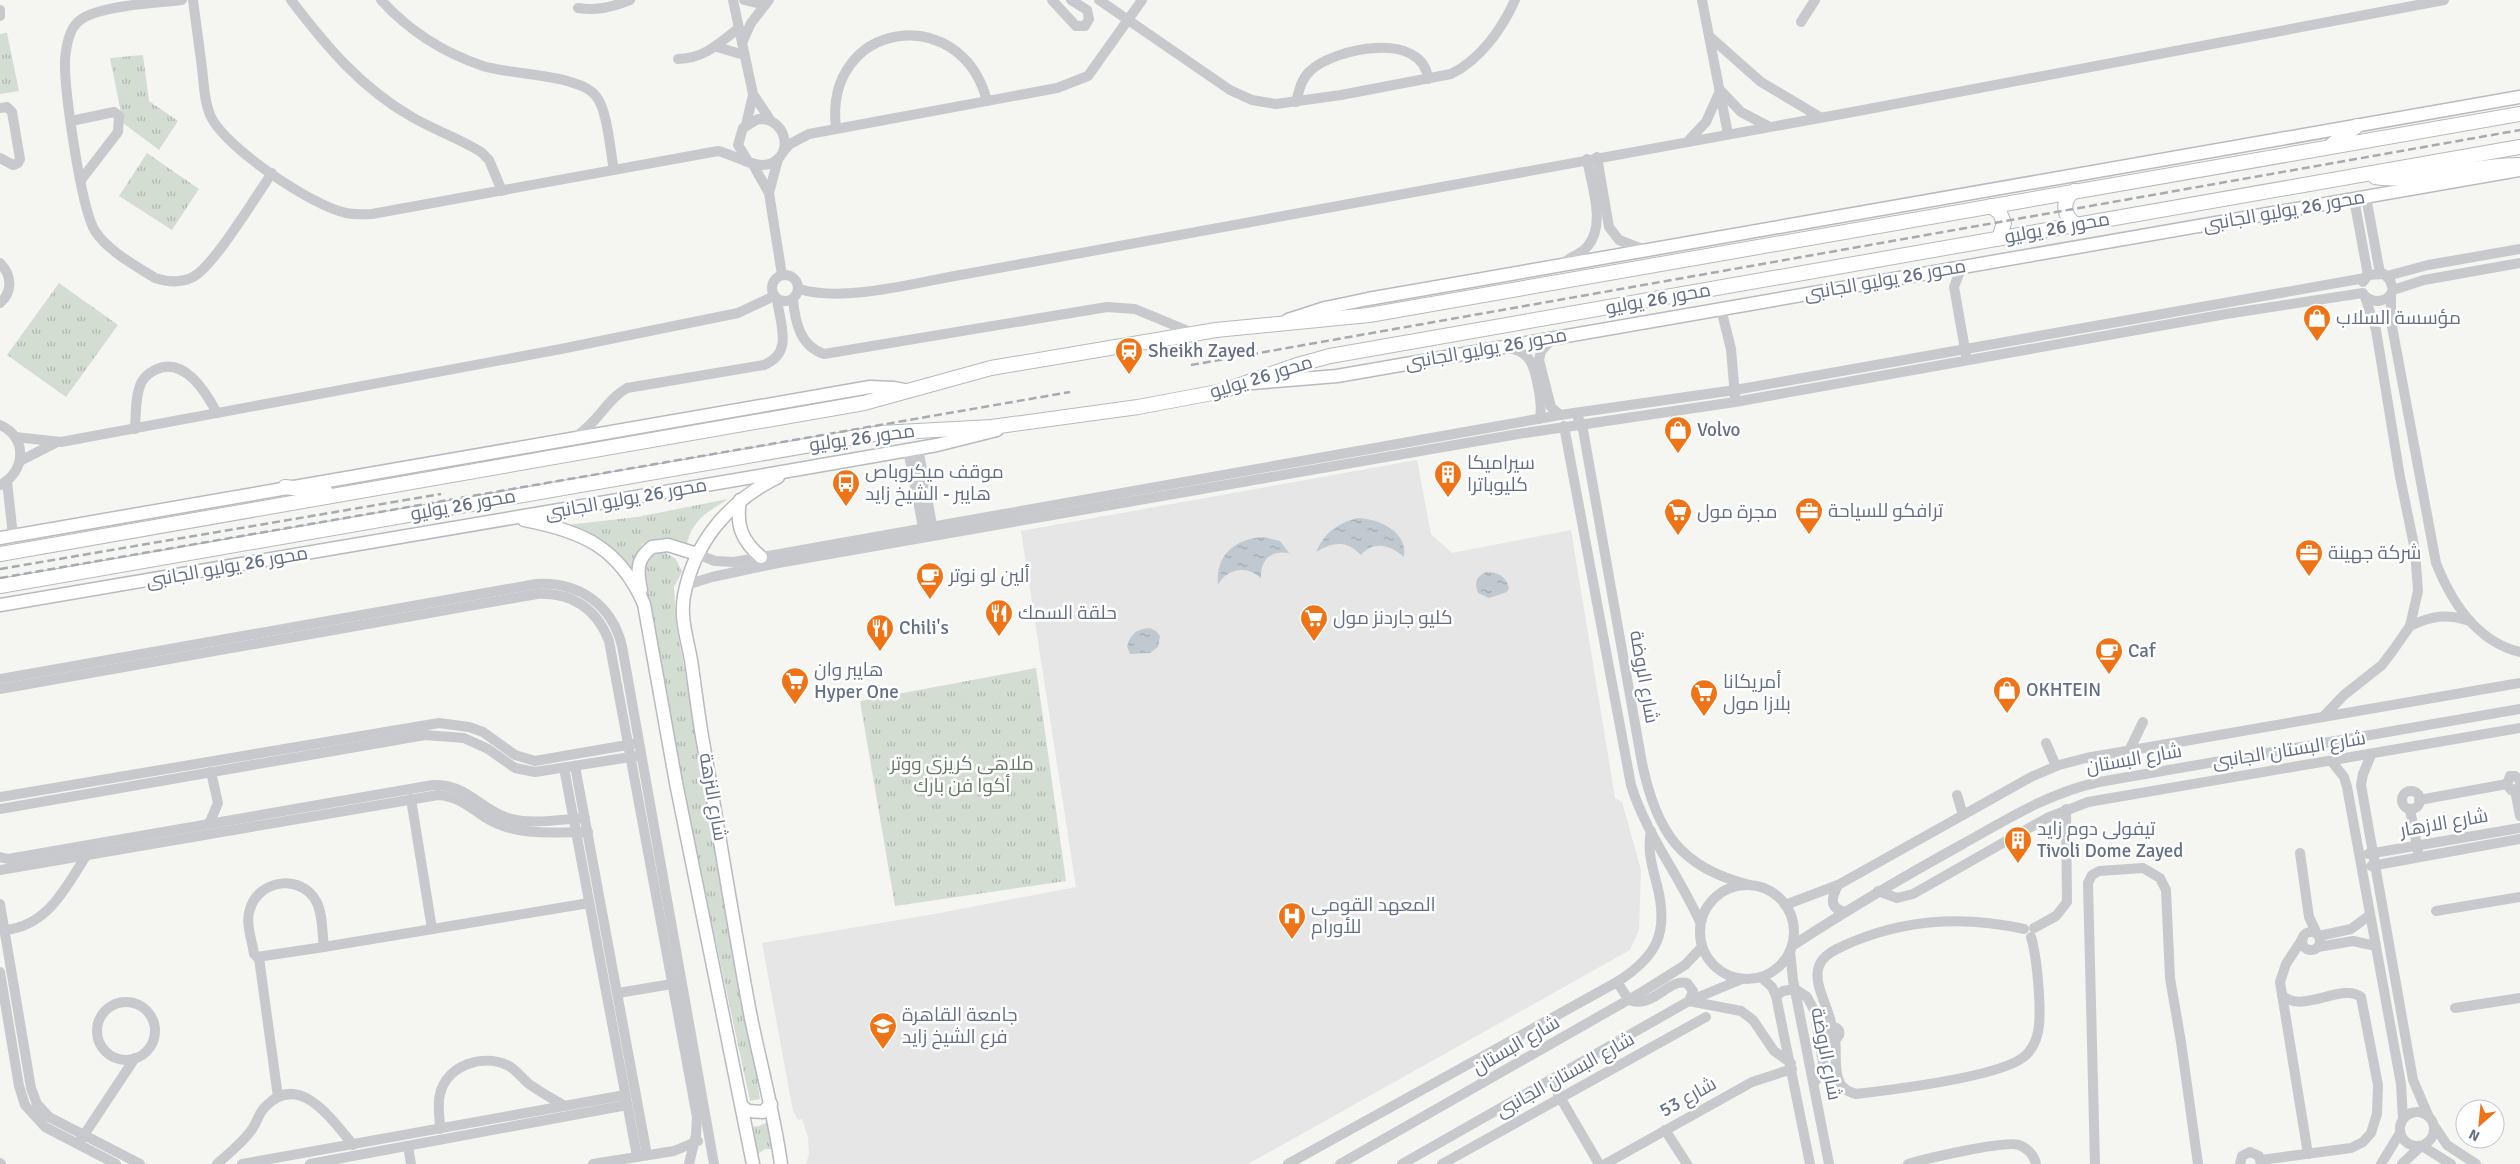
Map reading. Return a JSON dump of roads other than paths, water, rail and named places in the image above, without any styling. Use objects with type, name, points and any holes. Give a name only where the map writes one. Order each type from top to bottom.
[{"type":"highway","name":"محور 26 يوليو","points":[[0,554],[864,403],[991,368],[1194,333],[1284,322],[1369,315],[2520,114]]},
{"type":"highway","points":[[2327,148],[2357,126]]},
{"type":"highway","name":"محور 26 يوليو","points":[[0,586],[880,433],[1014,425],[1203,395],[1249,383],[1297,365],[1330,356],[2520,147]]},
{"type":"highway","points":[[2362,175],[2400,179],[2483,166],[2520,165]]},
{"type":"highway","points":[[2074,191],[2066,200],[2065,212],[2068,218],[2077,225]]},
{"type":"highway","points":[[1991,206],[2000,212],[2004,222],[2000,238]]},
{"type":"highway","points":[[285,487],[341,494]]},
{"type":"main road","points":[[1284,322],[1347,303],[2520,97]]},
{"type":"main road","name":"محور 26 يوليو الجانبى","points":[[1249,383],[1328,377],[2520,170]]},
{"type":"main road","points":[[0,538],[285,487],[870,387],[886,387],[909,391]]},
{"type":"main road","name":"محور 26 يوليو الجانبى","points":[[0,605],[516,519],[913,449],[957,441],[1014,425]]},
{"type":"main road","name":"شارع النزهة","points":[[779,1164],[771,1104],[750,1013],[682,616],[686,585],[697,554],[716,525],[740,500],[763,484],[788,471]]},
{"type":"main road","points":[[740,500],[737,517],[739,530],[743,538],[761,557]]},
{"type":"main road","name":"شارع النزهة","points":[[516,519],[561,528],[595,543],[622,567],[636,587],[644,604],[678,793],[753,1164]]},
{"type":"main road","points":[[644,604],[638,568],[644,553],[659,544],[697,554]]},
{"type":"main road","points":[[742,1106],[756,1113],[763,1112],[771,1104]]},
{"type":"main road","points":[[769,1164],[779,1164]]},
{"type":"street","points":[[182,0],[101,11],[82,18],[68,38],[65,61],[71,121],[81,180],[94,229],[104,242],[156,278],[174,281],[191,278],[203,270],[272,173]]},
{"type":"street","points":[[192,0],[206,98],[210,115],[219,130],[231,142],[272,173],[332,208],[359,215],[718,151],[750,162],[766,165],[781,155],[790,144],[809,134],[1057,88],[1082,80],[1097,66],[1142,0]]},
{"type":"street","points":[[291,0],[326,46],[374,92],[412,117],[481,152],[489,160],[502,191]]},
{"type":"street","points":[[381,0],[418,33],[461,58],[508,72],[572,81],[589,90],[601,106],[614,170]]},
{"type":"street","points":[[578,8],[591,10],[607,8],[630,0]]},
{"type":"street","points":[[733,0],[753,94],[785,139],[769,193]]},
{"type":"street","points":[[744,0],[767,2]]},
{"type":"street","points":[[1052,0],[1076,26],[1085,26],[1090,19],[1087,10],[1071,0]]},
{"type":"street","points":[[1099,0],[1241,96],[1264,103],[1296,102],[1451,74],[1472,61],[1481,52],[1515,0]]},
{"type":"street","points":[[1702,0],[1728,134]]},
{"type":"street","points":[[1801,22],[1815,0]]},
{"type":"street","points":[[799,289],[821,295],[844,295],[1728,134],[2444,0]]},
{"type":"street","points":[[742,43],[751,23],[767,2]]},
{"type":"street","points":[[0,10],[0,16]]},
{"type":"street","points":[[678,59],[699,57],[717,47],[739,28]]},
{"type":"street","points":[[836,128],[834,111],[836,95],[841,79],[849,64],[874,43],[899,34],[923,35],[953,47],[966,57],[976,70],[987,100]]},
{"type":"street","points":[[1710,36],[1761,82],[1820,117]]},
{"type":"street","points":[[717,47],[744,55]]},
{"type":"street","points":[[1296,102],[1302,82],[1317,65],[1358,51],[1389,48],[1411,53],[1421,60],[1427,69],[1428,79]]},
{"type":"street","points":[[1720,90],[1741,112],[1769,126]]},
{"type":"street","points":[[1689,140],[1706,122],[1720,90]]},
{"type":"street","points":[[753,94],[738,144],[743,156],[750,162],[769,193],[782,275]]},
{"type":"street","points":[[0,108],[7,107],[12,112],[20,160],[18,163],[13,164],[0,158]]},
{"type":"street","points":[[71,121],[114,112],[119,116],[120,126],[116,135],[81,180]]},
{"type":"street","points":[[718,151],[743,129],[758,119],[775,124],[791,132],[809,134]]},
{"type":"street","points":[[1561,265],[1588,246],[1596,228],[1597,217],[1592,158]]},
{"type":"street","points":[[1594,176],[1609,227],[1619,240],[1646,250]]},
{"type":"street","points":[[2360,198],[2383,275],[2390,280],[2392,292],[2391,321],[2436,563],[2450,593],[2470,621],[2489,638],[2520,652]]},
{"type":"street","points":[[2323,717],[2344,695],[2382,665],[2410,626],[2416,607],[2419,576],[2374,325],[2362,285],[2367,277],[2360,198]]},
{"type":"street","points":[[1596,228],[1603,231],[1609,227]]},
{"type":"street","points":[[686,585],[832,549],[1177,487],[1409,442],[1560,415],[1832,374],[2520,249]]},
{"type":"street","points":[[1566,437],[1583,429],[2226,314],[2364,295],[2378,301],[2392,292],[2424,280],[2520,262]]},
{"type":"street","points":[[0,263],[9,276],[10,285],[8,294],[0,304]]},
{"type":"street","points":[[1962,266],[1954,287],[1967,361]]},
{"type":"street","points":[[782,275],[794,278],[799,289]]},
{"type":"street","points":[[575,437],[594,422],[614,397],[627,388],[764,365],[775,359],[784,344],[776,298],[772,289],[773,282],[782,275]]},
{"type":"street","points":[[799,289],[793,300],[794,312],[802,337],[812,348],[824,354],[1107,307],[1135,308],[1194,333]]},
{"type":"street","points":[[20,461],[55,443],[217,414],[738,313],[776,298],[785,302],[793,300]]},
{"type":"street","points":[[2223,302],[2226,314]]},
{"type":"street","points":[[1721,308],[1731,349],[1735,402]]},
{"type":"street","points":[[2374,325],[2391,321]]},
{"type":"street","points":[[2106,325],[2108,336]]},
{"type":"street","points":[[2090,328],[2092,339]]},
{"type":"street","points":[[1554,337],[1541,351],[1539,360],[1550,406],[1560,415]]},
{"type":"street","points":[[1506,346],[1524,354],[1530,361],[1542,406],[1539,420]]},
{"type":"street","points":[[1982,347],[1983,358]]},
{"type":"street","points":[[135,429],[142,382],[149,373],[165,366],[181,370],[190,376],[204,392],[217,414]]},
{"type":"street","points":[[1858,369],[1860,380]]},
{"type":"street","points":[[1832,374],[1834,384]]},
{"type":"street","points":[[1575,413],[1583,429]]},
{"type":"street","points":[[2390,416],[2407,414]]},
{"type":"street","points":[[0,425],[16,437],[55,443]]},
{"type":"street","points":[[1177,487],[1411,453],[1564,426],[1583,429]]},
{"type":"street","name":"شارع الروضة","points":[[1564,426],[1627,766],[1639,806],[1651,831],[1679,878],[1700,922]]},
{"type":"street","name":"شارع الروضة","points":[[1583,429],[1642,763],[1652,807],[1665,830],[1688,856],[1716,874],[1750,885]]},
{"type":"street","points":[[13,536],[3,483],[18,469],[20,461],[19,444],[16,437]]},
{"type":"street","points":[[1409,442],[1411,453]]},
{"type":"street","points":[[913,449],[929,532]]},
{"type":"street","points":[[2400,478],[2418,474]]},
{"type":"street","points":[[697,554],[727,563],[832,549]]},
{"type":"street","points":[[0,678],[548,588],[571,587],[592,598],[608,614],[622,646],[714,1164]]},
{"type":"street","points":[[0,689],[548,588],[582,604],[599,620],[609,641],[696,1117],[694,1144],[689,1164]]},
{"type":"street","points":[[2410,626],[2437,616],[2456,616],[2470,621]]},
{"type":"street","name":"شارع البستان","points":[[1785,905],[1838,884],[2056,766],[2129,751],[2520,683]]},
{"type":"street","name":"شارع البستان","points":[[1791,948],[1878,891],[2034,804],[2059,793],[2098,782],[2520,709]]},
{"type":"street","points":[[2451,721],[2455,740]]},
{"type":"street","points":[[2129,751],[2143,722]]},
{"type":"street","points":[[0,797],[439,723],[469,726],[483,732],[515,755],[535,761],[639,743]]},
{"type":"street","name":"شارع البستان الجانبى","points":[[1878,891],[1897,898],[1913,894],[2066,809],[2100,799],[2266,770],[2332,762],[2520,728]]},
{"type":"street","points":[[0,809],[438,735],[464,738],[476,742],[506,763],[525,771],[535,772],[641,756]]},
{"type":"street","points":[[2046,744],[2056,766]]},
{"type":"street","points":[[2263,753],[2266,770]]},
{"type":"street","points":[[2371,754],[2362,774],[2361,785],[2413,1080],[2428,1115],[2447,1145],[2476,1164]]},
{"type":"street","points":[[2332,762],[2344,777],[2347,787],[2401,1084],[2403,1119],[2400,1133],[2381,1164]]},
{"type":"street","points":[[575,766],[618,993],[642,1155]]},
{"type":"street","points":[[564,768],[626,1100],[642,1155]]},
{"type":"street","points":[[212,772],[218,804],[227,813],[239,818]]},
{"type":"street","points":[[2520,780],[2510,776],[2520,816]]},
{"type":"street","points":[[0,857],[8,859],[445,784],[466,791],[495,812],[516,820],[585,818]]},
{"type":"street","points":[[2419,800],[2514,787]]},
{"type":"street","points":[[2410,809],[2418,805],[2419,800],[2415,792],[2406,792],[2403,796],[2403,804],[2410,809],[2418,857]]},
{"type":"street","points":[[1957,795],[1964,815]]},
{"type":"street","points":[[0,870],[88,853],[411,799],[446,796],[462,800],[491,821],[502,826],[526,831],[588,832]]},
{"type":"street","points":[[411,799],[432,929]]},
{"type":"street","points":[[209,824],[218,804]]},
{"type":"street","points":[[2030,932],[2036,957],[2039,1029],[2031,1049],[2015,1063],[1950,1080],[1856,1094],[1846,1090],[1838,1082],[1828,1008],[1819,988],[1817,974],[1822,961],[1832,951],[1874,934],[1918,924],[1979,922],[2030,932],[2056,916],[2067,902],[2066,809]]},
{"type":"street","name":"شارع الازهار","points":[[2360,856],[2520,828]]},
{"type":"street","points":[[1288,1164],[1617,982],[1644,960],[1654,946],[1661,930],[1662,906],[1649,856],[1651,831]]},
{"type":"street","name":"شارع الازهار","points":[[2362,867],[2520,839]]},
{"type":"street","points":[[4,930],[24,927],[48,912],[88,853]]},
{"type":"street","points":[[2300,853],[2309,917],[2320,942],[2314,948]]},
{"type":"street","points":[[2097,1163],[2088,883],[2098,871],[2143,868],[2155,874],[2166,890],[2170,978],[2198,1164]]},
{"type":"street","points":[[278,1097],[259,958],[254,954],[248,919],[249,909],[260,893],[277,884],[296,885],[312,895],[318,903],[324,947]]},
{"type":"street","points":[[1838,884],[1832,904],[1835,908],[1844,912]]},
{"type":"street","points":[[1402,1164],[1689,1001],[1742,979],[1761,977],[1781,964],[1791,948],[1793,925],[1785,905],[1774,893],[1750,885],[1733,887],[1718,894],[1707,906],[1700,922],[1702,947],[1714,966],[1727,975],[1742,979]]},
{"type":"street","points":[[2436,912],[2520,897]]},
{"type":"street","points":[[259,958],[589,903]]},
{"type":"street","points":[[0,904],[34,1095],[42,1111],[49,1117],[116,1164]]},
{"type":"street","points":[[2308,1154],[2282,995],[2281,976],[2295,947],[2310,932],[2318,935],[2351,930],[2370,915]]},
{"type":"street","points":[[2309,917],[2303,944],[2314,948]]},
{"type":"street","points":[[2293,954],[2353,941],[2376,946]]},
{"type":"street","name":"شارع البستان","points":[[1340,1164],[1629,1000],[1681,968],[1702,947]]},
{"type":"street","name":"شارع الروضة","points":[[1791,948],[1796,990],[1829,1164]]},
{"type":"street","points":[[0,977],[19,1086],[25,1105],[45,1127],[140,1164]]},
{"type":"street","name":"شارع الروضة","points":[[1761,977],[1772,987],[1776,996],[1810,1164]]},
{"type":"street","points":[[1617,982],[1629,1000],[1641,1002],[1649,1000],[1683,982],[1692,988],[1693,994],[1689,1001]]},
{"type":"street","points":[[618,993],[672,984]]},
{"type":"street","points":[[1776,996],[1783,991],[1796,990],[1807,997],[1812,1006],[1819,1036],[1822,1068],[1814,1083]]},
{"type":"street","points":[[2240,1164],[2242,1156],[2250,1152],[2257,1154],[2261,1162],[2351,1148],[2367,1138],[2378,1114],[2378,1085],[2361,997],[2349,993],[2294,1002],[2282,995]]},
{"type":"street","points":[[2455,1008],[2520,998]]},
{"type":"street","points":[[1689,1001],[1741,1011],[1753,1020],[1774,1051],[1791,1066]]},
{"type":"street","points":[[81,1140],[135,1058],[151,1046],[155,1033],[153,1020],[139,1005],[119,1002],[107,1008],[99,1019],[97,1038],[109,1055],[122,1060],[135,1058]]},
{"type":"street","points":[[2285,1014],[2294,1002]]},
{"type":"street","name":"شارع البستان الجانبى","points":[[1442,1164],[1706,1017]]},
{"type":"street","points":[[1819,1036],[1833,1034]]},
{"type":"street","points":[[440,1129],[439,1096],[442,1088],[447,1080],[460,1068],[477,1061],[494,1061],[510,1067],[528,1084],[565,1106]]},
{"type":"street","name":"شارع 53","points":[[1605,1164],[1752,1082],[1791,1066]]},
{"type":"street","points":[[1550,1080],[1599,1164]]},
{"type":"street","points":[[217,1164],[251,1132],[265,1106],[278,1097],[299,1095],[311,1099],[321,1106],[352,1145]]},
{"type":"street","points":[[242,1164],[565,1106],[626,1100]]},
{"type":"street","points":[[310,1164],[408,1146],[626,1100]]},
{"type":"street","points":[[2403,1119],[2414,1112],[2428,1115]]},
{"type":"street","points":[[2402,1164],[2421,1146],[2432,1139],[2435,1127]]},
{"type":"street","points":[[1664,1130],[1687,1164]]},
{"type":"street","points":[[2400,1133],[2407,1144],[2421,1146],[2452,1164]]},
{"type":"street","points":[[593,1164],[674,1150],[704,1140],[710,1143]]},
{"type":"street","points":[[1908,1164],[2008,1144],[2025,1148],[2031,1154],[2036,1164]]},
{"type":"street","points":[[408,1146],[411,1164]]},
{"type":"water","points":[[1358,518],[1383,524],[1397,533],[1404,548],[1404,557],[1388,547],[1382,546],[1371,547],[1361,555],[1350,547],[1340,544],[1329,546],[1316,552],[1333,529]]},
{"type":"water","points":[[1263,537],[1280,541],[1289,553],[1276,553],[1268,558],[1262,566],[1261,579],[1250,571],[1238,570],[1226,575],[1218,585],[1220,565],[1229,550],[1244,541]]},
{"type":"water","points":[[1486,572],[1498,574],[1504,578],[1509,588],[1507,592],[1489,598],[1478,593],[1477,580]]},
{"type":"water","points":[[1150,628],[1160,636],[1158,647],[1150,653],[1130,654],[1127,646],[1130,638],[1141,629]]},
{"type":"railway","points":[[1191,365],[2520,130]]},
{"type":"railway","points":[[0,578],[1070,392]]},
{"type":"railway","points":[[0,569],[441,494]]},
{"type":"place","name":"مؤسسة السلاب","points":[[2317,342]]},
{"type":"place","name":"Sheikh Zayed","points":[[1129,375]]},
{"type":"place","name":"Volvo","points":[[1678,454]]},
{"type":"place","name":"سيراميكا كليوباترا","points":[[1448,498]]},
{"type":"place","name":"موقف ميكروباص هايبر - الشيخ زايد","points":[[846,507]]},
{"type":"place","name":"ترافكو للسياحة","points":[[1809,535]]},
{"type":"place","name":"مجرة مول","points":[[1678,536]]},
{"type":"place","name":"شركة جهينة","points":[[2309,577]]},
{"type":"place","name":"ألين لو نوتر","points":[[930,600]]},
{"type":"place","name":"حلقة السمك","points":[[999,637]]},
{"type":"place","name":"كليو جاردنز مول","points":[[1314,642]]},
{"type":"place","name":"Chili's","points":[[880,652]]},
{"type":"place","name":"Caf","points":[[2109,675]]},
{"type":"place","name":"هايبر وان Hyper One","points":[[795,705]]},
{"type":"place","name":"OKHTEIN","points":[[2007,714]]},
{"type":"place","name":"أمريكانا بلازا مول","points":[[1704,717]]},
{"type":"place","name":"تيفولى دوم زايد Tivoli Dome Zayed","points":[[2018,864]]},
{"type":"place","name":"المعهد القومى للأورام","points":[[1292,940]]},
{"type":"place","name":"جامعة القاهرة فرع الشيخ زايد","points":[[883,1050]]},
{"type":"park label","name":"ملاهى كريزى ووتر أكوا فن بارك","points":[[962,775]]}]
